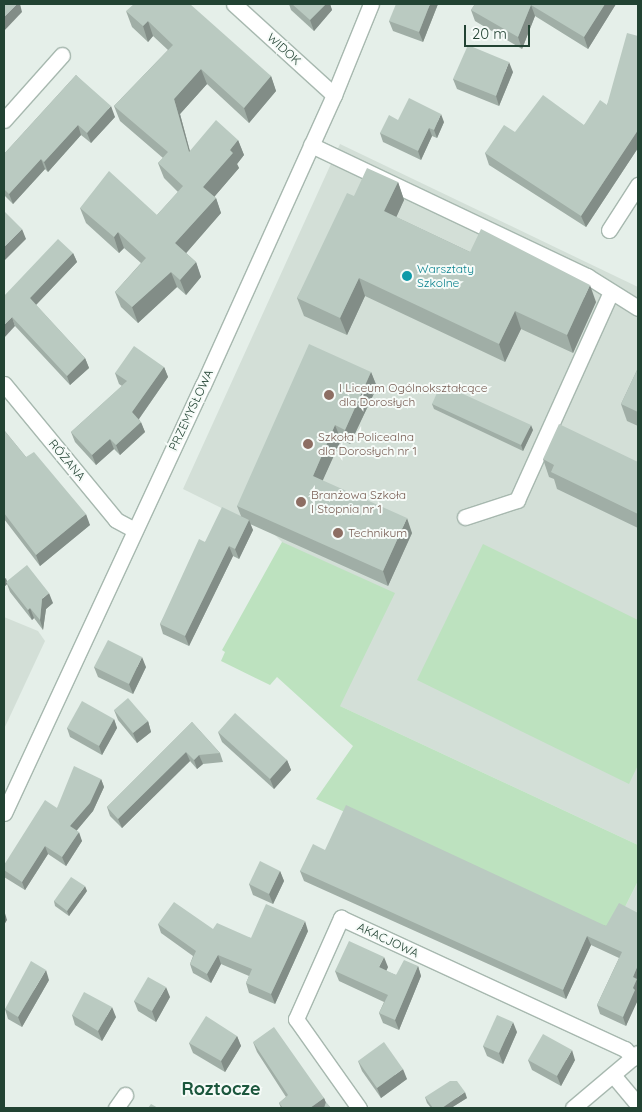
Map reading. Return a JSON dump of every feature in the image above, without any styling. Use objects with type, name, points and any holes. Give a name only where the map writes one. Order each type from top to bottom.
[{"type":"street","name":"WIDOK","points":[[234,4],[334,95]]},
{"type":"street","name":"PRZEMYSŁOWA","points":[[4,812],[334,95],[371,4]]},
{"type":"street","points":[[4,120],[62,55]]},
{"type":"street","points":[[311,145],[587,276],[638,308]]},
{"type":"street","points":[[610,230],[638,185]]},
{"type":"street","points":[[465,517],[517,500],[612,292]]},
{"type":"street","name":"RÓŻANA","points":[[4,384],[116,520],[135,530]]},
{"type":"street","name":"AKACJOWA","points":[[359,1108],[296,1019],[341,918],[625,1049],[635,1056]]},
{"type":"street","points":[[573,1108],[635,1056]]},
{"type":"street","points":[[613,1076],[638,1105]]},
{"type":"street","points":[[116,1108],[125,1095]]},
{"type":"shaded area","points":[[340,144],[638,287],[638,845],[340,706],[282,542],[274,534],[183,489]]},
{"type":"shaded area","points":[[4,617],[38,631],[45,641],[4,729]]},
{"type":"shaded area","points":[[638,881],[638,947],[612,933]]},
{"type":"green space","points":[[282,542],[395,593],[340,706],[638,845],[638,881],[612,933],[316,799],[353,746],[277,677],[270,685],[221,661],[225,652],[222,650]]},
{"type":"green space","points":[[483,544],[638,620],[638,765],[629,784],[417,680]]},
{"type":"building","points":[[4,4],[17,4],[4,17]]},
{"type":"building","points":[[134,4],[190,4],[271,76],[244,108],[201,69],[174,99],[189,152],[216,120],[238,140],[230,150],[233,153],[203,187],[216,198],[175,243],[196,262],[180,280],[171,272],[132,307],[115,292],[146,258],[118,232],[114,237],[80,208],[109,171],[157,215],[183,186],[158,163],[168,152],[114,106],[173,45],[148,21],[143,26],[126,11]]},
{"type":"building","points":[[292,4],[326,4],[310,20]]},
{"type":"building","points":[[396,4],[430,4],[419,32],[389,21]]},
{"type":"building","points":[[475,4],[605,4],[584,37],[531,5],[518,37],[471,10]]},
{"type":"building","points":[[627,33],[638,36],[638,130],[581,216],[485,153],[504,125],[515,132],[543,95],[584,125],[600,100],[607,105]]},
{"type":"building","points":[[468,45],[509,62],[496,96],[453,79]]},
{"type":"building","points":[[76,75],[111,106],[87,133],[78,125],[44,162],[41,159],[9,194],[4,189],[4,154]]},
{"type":"building","points":[[409,98],[441,114],[434,130],[429,128],[418,151],[380,133],[389,115],[398,120]]},
{"type":"building","name":"Warsztaty Szkolne","points":[[367,168],[398,182],[384,211],[470,252],[481,229],[590,285],[567,335],[515,311],[499,344],[359,278],[340,318],[297,298],[347,193],[354,196]]},
{"type":"building","points":[[4,211],[22,229],[4,247]]},
{"type":"building","points":[[58,239],[73,253],[30,298],[85,358],[67,376],[12,317],[4,325],[4,296]]},
{"type":"building","points":[[309,344],[371,372],[345,430],[335,425],[313,476],[407,518],[383,571],[237,506]]},
{"type":"building","points":[[134,346],[164,367],[132,412],[141,422],[116,445],[110,439],[92,455],[71,432],[127,381],[115,373]]},
{"type":"building","points":[[638,368],[638,412],[621,404]]},
{"type":"building","points":[[440,386],[449,390],[450,388],[531,425],[521,445],[432,404]]},
{"type":"building","points":[[559,424],[638,462],[638,514],[551,472],[554,465],[543,459]]},
{"type":"building","points":[[4,430],[26,457],[34,452],[86,514],[36,555],[4,513]]},
{"type":"building","points":[[222,507],[249,520],[235,549],[229,546],[185,636],[160,624],[199,539],[205,542]]},
{"type":"building","points":[[27,565],[49,593],[42,599],[40,620],[30,608],[28,610],[6,582]]},
{"type":"building","points":[[108,640],[142,657],[129,684],[94,667]]},
{"type":"building","points":[[128,698],[148,721],[133,733],[114,710]]},
{"type":"building","points":[[82,701],[114,719],[99,746],[67,728]]},
{"type":"building","points":[[235,713],[287,760],[270,779],[218,732]]},
{"type":"building","points":[[192,722],[220,753],[199,755],[194,760],[186,752],[118,819],[107,807]]},
{"type":"building","points":[[74,766],[101,779],[90,803],[70,826],[79,832],[62,857],[45,846],[22,882],[4,870],[4,865],[45,800],[57,808]]},
{"type":"building","points":[[346,805],[606,926],[619,903],[638,913],[638,965],[633,977],[637,979],[633,988],[635,990],[623,1017],[597,1005],[622,952],[587,936],[563,990],[300,871],[313,844],[325,850]]},
{"type":"building","points":[[260,861],[280,871],[269,894],[249,884]]},
{"type":"building","points":[[71,877],[85,886],[67,911],[54,901]]},
{"type":"building","points":[[174,902],[213,929],[217,923],[251,938],[266,904],[305,921],[271,994],[246,983],[252,969],[218,955],[207,974],[190,964],[196,951],[158,924]]},
{"type":"building","points":[[349,941],[384,957],[379,967],[396,975],[404,960],[418,966],[395,1020],[379,1013],[388,995],[335,971]]},
{"type":"building","points":[[31,961],[46,970],[18,1017],[5,1009]]},
{"type":"building","points":[[148,977],[166,987],[152,1011],[134,1001]]},
{"type":"building","points":[[84,992],[112,1007],[98,1031],[72,1015]]},
{"type":"building","points":[[497,1015],[513,1022],[499,1053],[483,1046]]},
{"type":"building","points":[[206,1016],[237,1036],[221,1061],[189,1043]]},
{"type":"building","points":[[274,1027],[324,1098],[310,1108],[283,1108],[279,1103],[288,1095],[253,1042]]},
{"type":"building","points":[[543,1034],[572,1050],[557,1076],[528,1060]]},
{"type":"building","points":[[384,1042],[403,1069],[377,1088],[358,1061]]},
{"type":"building","points":[[450,1081],[457,1081],[465,1092],[442,1108],[433,1108],[425,1097]]},
{"type":"building","points":[[326,1102],[331,1108],[324,1108]]},
{"type":"building","points":[[151,1104],[158,1108],[148,1108]]},
{"type":"place","name":"Warsztaty Szkolne","points":[[407,276]]},
{"type":"place","name":"I Liceum Ogólnokształcące dla Dorosłych","points":[[329,395]]},
{"type":"place","name":"Szkoła Policealna dla Dorosłych nr 1","points":[[308,444]]},
{"type":"place","name":"Branżowa Szkoła I Stopnia nr 1","points":[[301,502]]},
{"type":"place","name":"Technikum","points":[[338,533]]},
{"type":"district","name":"Roztocze","points":[[221,1089]]}]
